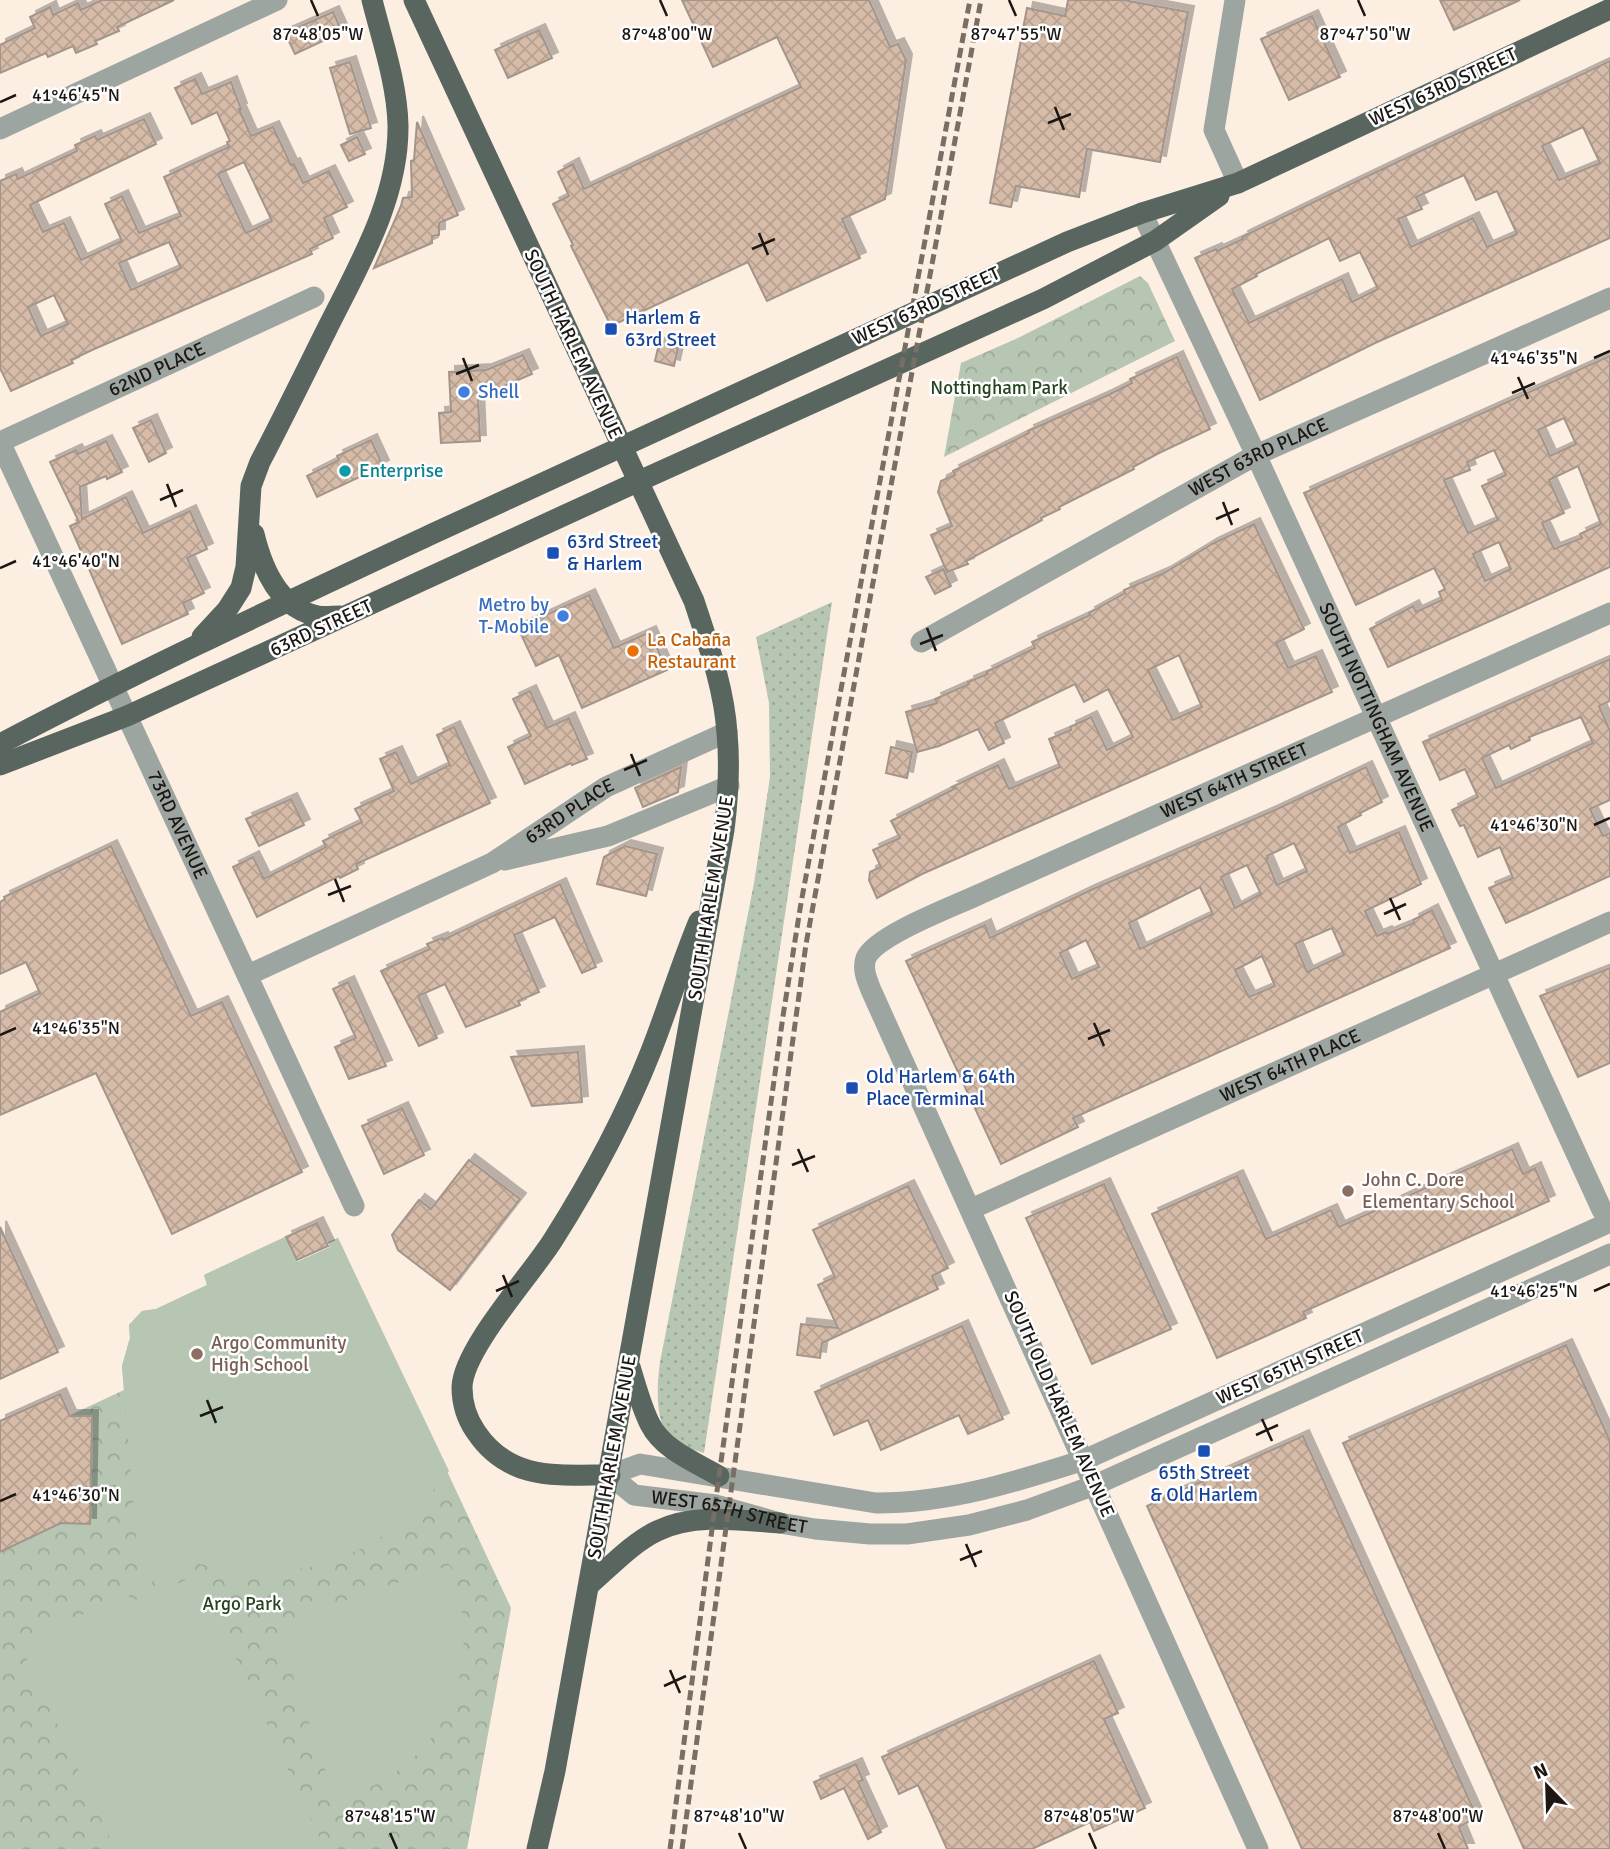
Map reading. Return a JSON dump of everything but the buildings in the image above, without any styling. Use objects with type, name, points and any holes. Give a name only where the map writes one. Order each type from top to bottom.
[{"type":"main road","points":[[193,646],[227,610],[240,588],[246,567],[251,486],[260,462],[345,293],[392,186],[398,125],[395,98],[372,0]]},
{"type":"main road","name":"SOUTH HARLEM AVENUE","points":[[414,0],[694,601],[715,665],[727,732],[729,786],[716,881],[610,1475],[555,1771],[537,1849]]},
{"type":"main road","name":"WEST 63RD STREET","points":[[620,446],[1067,242],[1142,213],[1238,183],[1610,9]]},
{"type":"main road","name":"WEST 63RD STREET","points":[[637,482],[1043,299],[1155,241],[1238,183]]},
{"type":"main road","name":"63RD STREET","points":[[0,744],[193,646],[620,446]]},
{"type":"main road","name":"63RD STREET","points":[[0,765],[127,716],[637,482]]},
{"type":"main road","points":[[248,511],[261,561],[272,583],[289,601],[303,611],[318,616],[348,615]]},
{"type":"main road","points":[[610,1475],[560,1475],[524,1470],[502,1461],[484,1444],[470,1423],[464,1407],[462,1387],[465,1368],[552,1241],[593,1172],[651,1052],[716,881]]},
{"type":"main road","points":[[629,1365],[650,1424],[661,1439],[719,1476]]},
{"type":"main road","points":[[589,1585],[634,1546],[656,1531],[681,1523],[715,1519],[780,1523]]},
{"type":"street","points":[[0,129],[277,0]]},
{"type":"street","points":[[1235,0],[1214,130],[1238,183]]},
{"type":"street","name":"SOUTH NOTTINGHAM AVENUE","points":[[1142,213],[1256,455],[1602,1210],[1610,1222]]},
{"type":"street","name":"62ND PLACE","points":[[0,442],[314,297]]},
{"type":"street","name":"WEST 63RD PLACE","points":[[920,642],[1256,455],[1610,298]]},
{"type":"street","name":"73RD AVENUE","points":[[0,442],[354,1206]]},
{"type":"street","name":"WEST 64TH STREET","points":[[866,959],[880,942],[890,936],[980,894],[1610,613]]},
{"type":"street","name":"63RD PLACE","points":[[248,975],[492,863],[606,787],[727,732]]},
{"type":"street","name":"63RD PLACE","points":[[492,863],[608,836],[729,786]]},
{"type":"street","name":"WEST 64TH PLACE","points":[[971,1209],[1610,922]]},
{"type":"street","name":"SOUTH OLD HARLEM AVENUE","points":[[866,959],[864,968],[871,990],[1258,1849]]},
{"type":"street","name":"WEST 65TH STREET","points":[[610,1475],[640,1464],[876,1503],[908,1503],[950,1498],[998,1488],[1084,1460],[1610,1222]]},
{"type":"street","name":"WEST 65TH STREET","points":[[610,1475],[634,1495],[727,1508],[780,1523],[870,1534],[907,1534],[1003,1517],[1095,1485],[1610,1254]]},
{"type":"green space","name":"Nottingham Park","points":[[1140,276],[1148,283],[1175,341],[944,457],[961,363],[1020,337]]},
{"type":"green space","points":[[832,602],[704,1453],[677,1444],[669,1437],[660,1418],[658,1382],[754,883],[770,777],[769,703],[756,637]]},
{"type":"green space","name":"Argo Park","points":[[285,1237],[297,1262],[330,1247],[328,1242],[338,1238],[511,1608],[467,1849],[0,1849],[0,1448],[124,1390],[122,1366],[130,1338],[129,1325],[142,1311],[156,1309],[207,1285],[204,1275]]},
{"type":"green space","points":[[285,1237],[297,1262],[330,1247],[328,1242],[338,1238],[449,1471],[430,1495],[387,1533],[339,1558],[312,1566],[253,1573],[195,1564],[140,1587],[122,1366],[130,1338],[129,1325],[142,1311],[156,1309],[207,1285],[204,1275]]},
{"type":"green space","points":[[450,1565],[461,1604],[464,1642],[460,1677],[448,1710],[430,1739],[406,1764],[374,1785],[336,1801],[280,1639],[283,1631],[299,1616]]},
{"type":"green space","points":[[188,1579],[199,1579],[325,1849],[115,1849],[26,1657],[24,1642],[126,1594],[132,1599],[141,1600]]},
{"type":"railway","points":[[670,1849],[719,1476],[801,903],[970,0]]},
{"type":"railway","points":[[682,1849],[806,944],[981,0]]},
{"type":"place","name":"Harlem & 63rd Street","points":[[611,329]]},
{"type":"place","name":"Shell","points":[[464,392]]},
{"type":"place","name":"Enterprise","points":[[345,471]]},
{"type":"place","name":"63rd Street & Harlem","points":[[553,553]]},
{"type":"place","name":"Metro by T-Mobile","points":[[563,616]]},
{"type":"place","name":"La Cabaña Restaurant","points":[[633,651]]},
{"type":"place","name":"Old Harlem & 64th Place Terminal","points":[[852,1088]]},
{"type":"place","name":"John C. Dore Elementary School","points":[[1348,1191]]},
{"type":"place","name":"Argo Community High School","points":[[197,1354]]},
{"type":"place","name":"65th Street & Old Harlem","points":[[1204,1451]]}]
